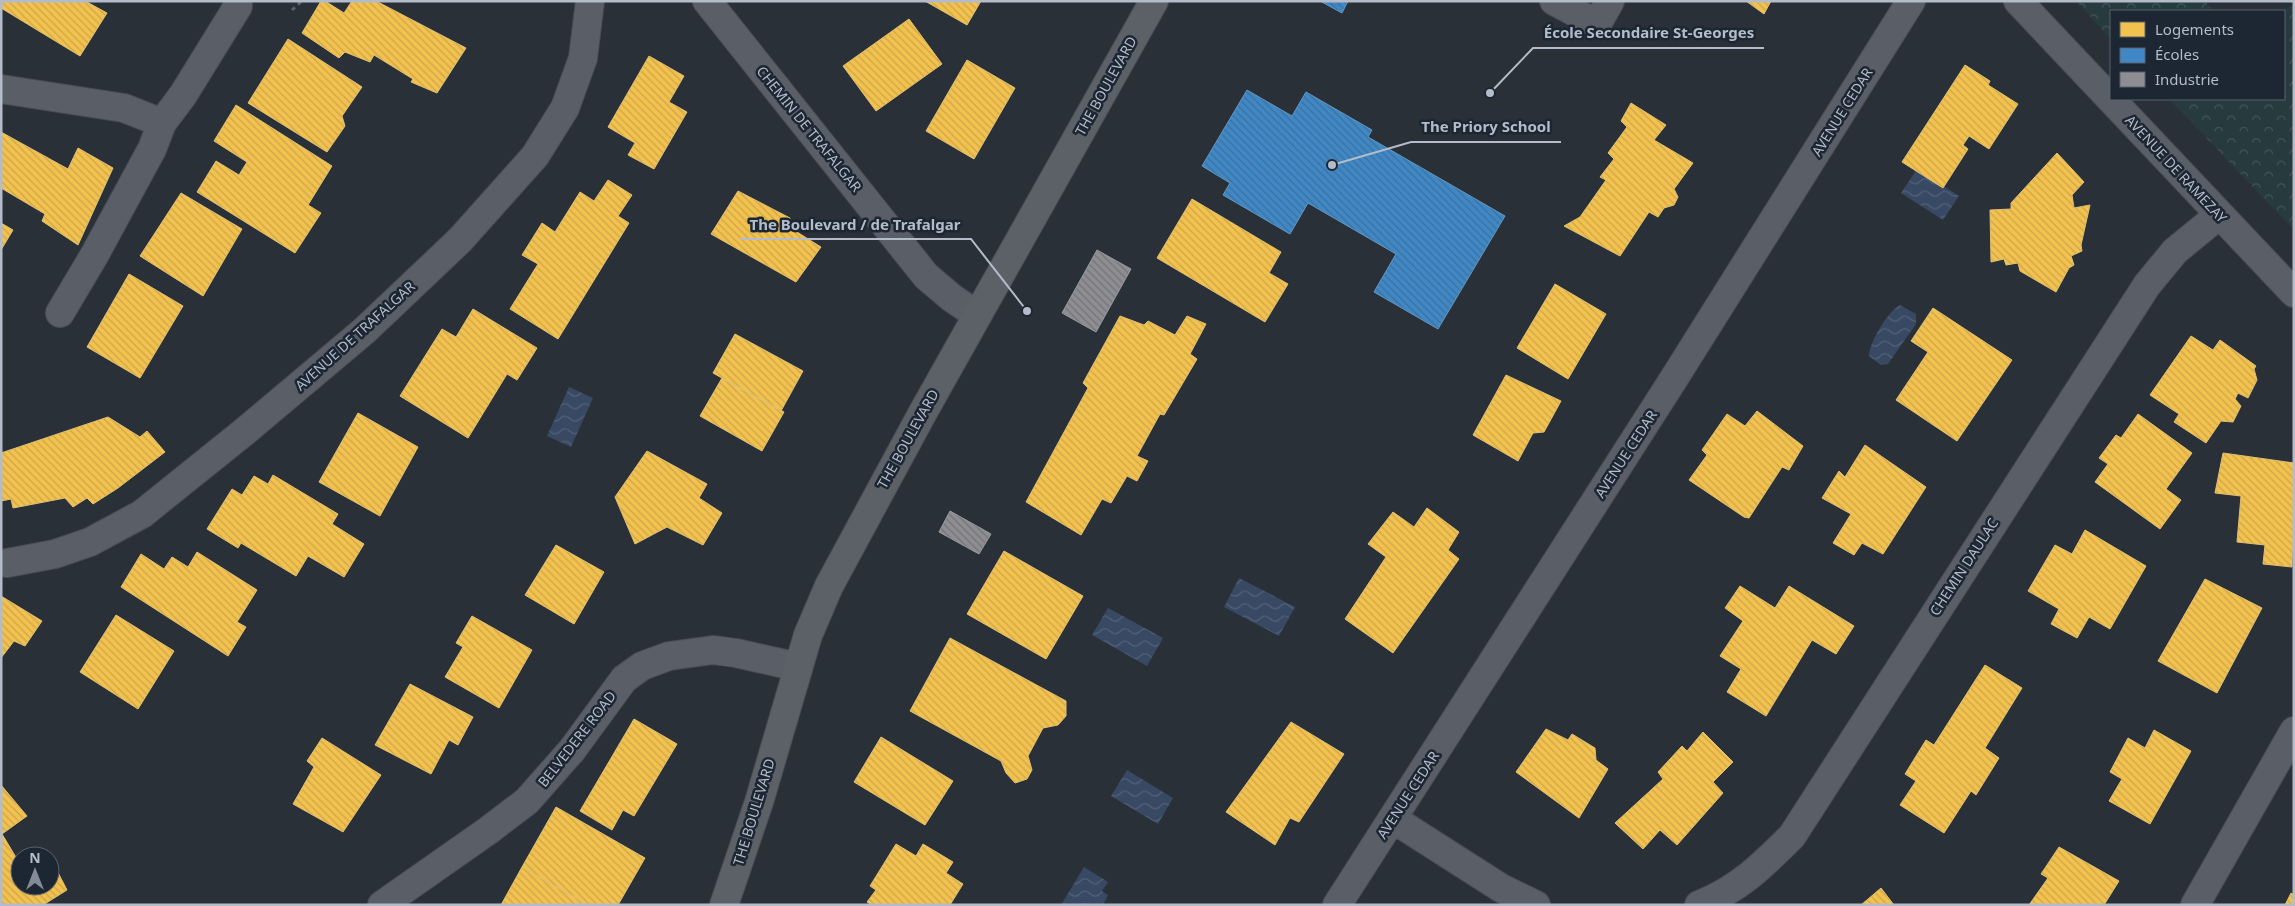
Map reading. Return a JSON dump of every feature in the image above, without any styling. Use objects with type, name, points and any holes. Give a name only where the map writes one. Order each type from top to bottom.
[{"type":"main road","name":"THE BOULEVARD","points":[[724,905],[759,802],[798,667],[817,611],[840,564],[977,315],[1154,1]]},
{"type":"street","name":"AVENUE DE TRAFALGAR","points":[[7,563],[54,554],[90,542],[142,514],[244,432],[364,331],[460,240],[535,156],[565,108],[583,58],[590,1]]},
{"type":"street","name":"CHEMIN DE TRAFALGAR","points":[[707,1],[926,276],[952,298],[977,315]]},
{"type":"street","points":[[1554,1],[1597,24],[1610,1]]},
{"type":"street","name":"AVENUE CEDAR","points":[[1337,905],[1674,380],[1912,1]]},
{"type":"street","name":"AVENUE DE RAMEZAY","points":[[2018,1],[2110,99]]},
{"type":"street","points":[[60,313],[95,254],[152,149],[162,123],[184,95],[238,6]]},
{"type":"street","points":[[1,89],[124,108],[162,123]]},
{"type":"street","name":"AVENUE DE RAMEZAY","points":[[2111,100],[2294,293]]},
{"type":"street","name":"CHEMIN DAULAC","points":[[1699,905],[1722,896],[1755,874],[1792,836],[2147,285],[2175,251],[2219,215]]},
{"type":"street","name":"BELVEDERE ROAD","points":[[382,905],[527,801],[572,750],[624,679],[642,666],[669,656],[713,650],[736,653],[798,667]]},
{"type":"street","points":[[2194,905],[2294,731]]},
{"type":"street","points":[[1393,819],[1501,888],[1536,905]]},
{"type":"path","points":[[292,10],[302,1]]},
{"type":"green space","points":[[2076,1],[2207,1],[2207,5],[2214,10],[2110,10],[2110,38]]},
{"type":"green space","points":[[2294,4],[2294,230],[2170,100],[2285,100],[2284,10]]},
{"type":"water","points":[[1917,169],[1959,196],[1943,220],[1901,193]]},
{"type":"water","points":[[1900,305],[1916,314],[1916,324],[1888,364],[1881,365],[1869,356],[1872,343],[1885,320]]},
{"type":"water","points":[[569,387],[593,398],[571,447],[547,436]]},
{"type":"water","points":[[1239,578],[1295,607],[1279,636],[1224,607]]},
{"type":"water","points":[[1108,608],[1163,638],[1147,666],[1092,635]]},
{"type":"water","points":[[1127,770],[1173,798],[1158,824],[1111,796]]},
{"type":"water","points":[[1084,867],[1108,882],[1102,891],[1108,895],[1103,905],[1061,905]]},
{"type":"building: Logements","points":[[3,1],[85,1],[107,13],[80,56],[1,8]]},
{"type":"building: Logements","points":[[321,1],[325,1],[344,13],[352,1],[376,1],[466,48],[437,93],[411,82],[413,79],[374,55],[370,62],[345,52],[339,58],[302,33]]},
{"type":"building: Logements","points":[[925,1],[981,1],[967,25]]},
{"type":"building: Logements","points":[[1746,1],[1771,1],[1764,14]]},
{"type":"building: Logements","points":[[909,19],[942,64],[876,111],[843,66]]},
{"type":"building: Logements","points":[[288,39],[362,87],[342,116],[345,126],[327,152],[248,103]]},
{"type":"building: Logements","points":[[649,56],[684,76],[669,102],[687,112],[654,169],[628,155],[635,143],[608,127]]},
{"type":"building: Logements","points":[[967,60],[1015,88],[974,159],[926,131]]},
{"type":"building: Logements","points":[[1965,65],[1990,81],[1988,85],[2018,104],[1989,149],[1969,136],[1963,145],[1968,149],[1943,188],[1902,162]]},
{"type":"building: Logements","points":[[1631,103],[1666,125],[1654,140],[1693,163],[1674,189],[1678,197],[1674,205],[1664,208],[1658,217],[1649,212],[1620,256],[1564,226],[1580,217],[1606,180],[1600,177],[1614,159],[1608,153],[1627,127],[1621,121]]},
{"type":"building: Logements","points":[[236,105],[332,166],[308,205],[321,213],[295,253],[197,192],[216,161],[239,175],[247,162],[214,141]]},
{"type":"building: Logements","points":[[1,132],[68,169],[78,148],[113,168],[78,245],[42,221],[45,214],[1,188]]},
{"type":"building: Logements","points":[[2057,153],[2084,182],[2072,195],[2074,208],[2090,205],[2081,245],[2082,251],[2071,256],[2074,265],[2069,268],[2056,292],[2020,271],[2018,263],[2006,265],[2004,259],[1991,262],[1990,210],[2011,209],[2011,203]]},
{"type":"building: Logements","points":[[608,180],[632,195],[618,216],[629,223],[558,339],[510,309],[538,264],[522,255],[542,223],[555,232],[580,192],[594,201]]},
{"type":"building: Logements","points":[[738,191],[790,218],[789,227],[821,247],[796,282],[711,234]]},
{"type":"building: Logements","points":[[181,193],[242,229],[203,296],[140,256]]},
{"type":"building: Logements","points":[[1192,199],[1281,252],[1269,273],[1288,284],[1265,322],[1157,258]]},
{"type":"building: Logements","points":[[1,223],[13,230],[1,250]]},
{"type":"building: Logements","points":[[129,274],[183,306],[140,378],[87,347]]},
{"type":"building: Logements","points":[[1555,284],[1606,314],[1568,379],[1517,348]]},
{"type":"building: Logements","points":[[1933,308],[2012,360],[1957,441],[1896,400],[1928,352],[1911,341]]},
{"type":"building: Logements","points":[[473,309],[537,348],[517,380],[507,374],[468,438],[400,396],[442,329],[456,337]]},
{"type":"building: Logements","points":[[1120,316],[1144,325],[1148,321],[1175,335],[1187,316],[1206,324],[1190,354],[1197,359],[1164,415],[1160,414],[1137,456],[1148,461],[1137,481],[1127,476],[1111,503],[1102,499],[1081,535],[1026,502],[1088,388],[1083,383]]},
{"type":"building: Logements","points":[[735,334],[803,371],[781,411],[713,373]]},
{"type":"building: Logements","points":[[2191,336],[2213,350],[2220,340],[2256,366],[2254,369],[2257,380],[2248,398],[2238,393],[2235,399],[2241,406],[2233,422],[2221,421],[2206,443],[2174,422],[2179,414],[2150,395]]},
{"type":"building: Logements","points":[[1506,375],[1561,401],[1544,432],[1533,433],[1518,461],[1473,435]]},
{"type":"building: Logements","points":[[722,378],[784,412],[762,451],[700,416]]},
{"type":"building: Logements","points":[[1757,411],[1803,446],[1789,470],[1782,467],[1749,518],[1744,517],[1689,480],[1707,455],[1702,450],[1727,414],[1745,426]]},
{"type":"building: Logements","points":[[358,413],[418,447],[380,516],[319,482]]},
{"type":"building: Logements","points":[[2138,414],[2192,453],[2166,489],[2181,500],[2160,529],[2095,482],[2108,464],[2099,458],[2116,435],[2121,438]]},
{"type":"building: Logements","points":[[108,417],[140,437],[147,431],[165,452],[118,488],[93,504],[87,498],[73,507],[65,498],[13,508],[11,499],[1,501],[1,453]]},
{"type":"building: Logements","points":[[1865,445],[1926,487],[1883,554],[1862,543],[1854,555],[1833,543],[1851,514],[1822,498],[1839,471],[1845,477]]},
{"type":"building: Logements","points":[[647,451],[707,484],[699,498],[722,513],[703,545],[667,527],[635,544],[615,497]]},
{"type":"building: Logements","points":[[2223,453],[2294,463],[2292,567],[2263,564],[2265,545],[2237,542],[2241,496],[2215,493]]},
{"type":"building: Logements","points":[[273,475],[338,514],[332,524],[364,544],[344,577],[308,556],[296,576],[241,543],[238,548],[207,529],[232,489],[242,495],[254,476],[268,484]]},
{"type":"building: Logements","points":[[1427,508],[1459,532],[1448,550],[1459,559],[1393,653],[1345,619],[1386,557],[1368,544],[1393,512],[1414,527]]},
{"type":"building: Logements","points":[[2085,530],[2146,566],[2110,629],[2089,617],[2077,638],[2051,624],[2059,609],[2028,591],[2055,545],[2072,554]]},
{"type":"building: Logements","points":[[556,545],[604,572],[574,624],[525,595]]},
{"type":"building: Logements","points":[[1004,551],[1083,596],[1046,659],[967,614]]},
{"type":"building: Logements","points":[[197,552],[257,590],[237,622],[246,627],[228,656],[121,587],[141,554],[164,569],[172,557],[188,567]]},
{"type":"building: Logements","points":[[2205,579],[2262,608],[2217,693],[2158,661]]},
{"type":"building: Logements","points":[[1740,586],[1775,608],[1789,586],[1854,626],[1836,654],[1812,640],[1766,716],[1727,692],[1741,669],[1720,656],[1743,621],[1725,608]]},
{"type":"building: Logements","points":[[1,596],[42,621],[25,646],[14,641],[1,658]]},
{"type":"building: Logements","points":[[116,615],[174,651],[138,709],[80,672]]},
{"type":"building: Logements","points":[[472,616],[532,650],[499,708],[445,677],[463,647],[456,643]]},
{"type":"building: Logements","points":[[950,638],[1066,701],[1066,716],[1058,725],[1043,728],[1028,756],[1032,770],[1027,779],[1015,783],[1006,773],[1001,761],[910,711]]},
{"type":"building: Logements","points":[[1985,665],[2022,688],[1985,748],[1999,758],[1976,795],[1971,791],[1944,833],[1900,805],[1916,781],[1905,774],[1926,740],[1934,745]]},
{"type":"building: Logements","points":[[410,684],[473,717],[458,745],[449,740],[431,774],[375,745]]},
{"type":"building: Logements","points":[[634,719],[677,744],[634,816],[623,810],[612,830],[580,811]]},
{"type":"building: Logements","points":[[1291,722],[1344,754],[1299,822],[1290,818],[1275,845],[1226,812]]},
{"type":"building: Logements","points":[[1546,729],[1568,740],[1572,734],[1595,748],[1596,760],[1608,769],[1579,818],[1516,772]]},
{"type":"building: Logements","points":[[2154,730],[2191,751],[2150,824],[2109,801],[2122,779],[2110,772],[2128,738],[2145,748]]},
{"type":"building: Logements","points":[[1703,732],[1733,762],[1713,782],[1723,793],[1677,845],[1660,830],[1643,849],[1615,823],[1663,779],[1658,772],[1682,746],[1687,751]]},
{"type":"building: Logements","points":[[881,737],[953,781],[925,825],[854,782]]},
{"type":"building: Logements","points":[[322,738],[381,775],[343,832],[293,804],[314,767],[307,761]]},
{"type":"building: Logements","points":[[1,785],[27,816],[2,834],[10,847],[10,896],[57,896],[43,905],[1,905]]},
{"type":"building: Logements","points":[[556,807],[645,858],[618,905],[588,905],[522,867]]},
{"type":"building: Logements","points":[[896,844],[916,856],[923,844],[953,862],[946,873],[963,884],[950,905],[872,905],[867,902],[876,890],[870,886]]},
{"type":"building: Logements","points":[[2059,847],[2119,881],[2104,905],[2029,905],[2048,878],[2041,874]]},
{"type":"building: Logements","points":[[522,867],[588,905],[501,905]]},
{"type":"building: Logements","points":[[60,876],[67,890],[60,894]]},
{"type":"building: Logements","points":[[1881,888],[1894,905],[1861,905]]},
{"type":"building: Logements","points":[[2291,893],[2294,895],[2294,905],[2285,905]]},
{"type":"building: Écoles","points":[[1320,1],[1348,1],[1342,13]]},
{"type":"building: Écoles","points":[[1247,90],[1292,116],[1306,92],[1372,130],[1368,137],[1505,216],[1438,329],[1374,292],[1396,254],[1308,203],[1290,234],[1223,195],[1230,183],[1202,166]]},
{"type":"building: Industrie","points":[[1097,250],[1131,269],[1096,332],[1062,313]]},
{"type":"building: Industrie","points":[[950,511],[991,534],[979,554],[939,532]]},
{"type":"place","name":"École Secondaire St-Georges","points":[[1490,93]]},
{"type":"place","name":"The Priory School","points":[[1332,165]]},
{"type":"place","name":"The Boulevard / de Trafalgar","points":[[1027,311]]}]
